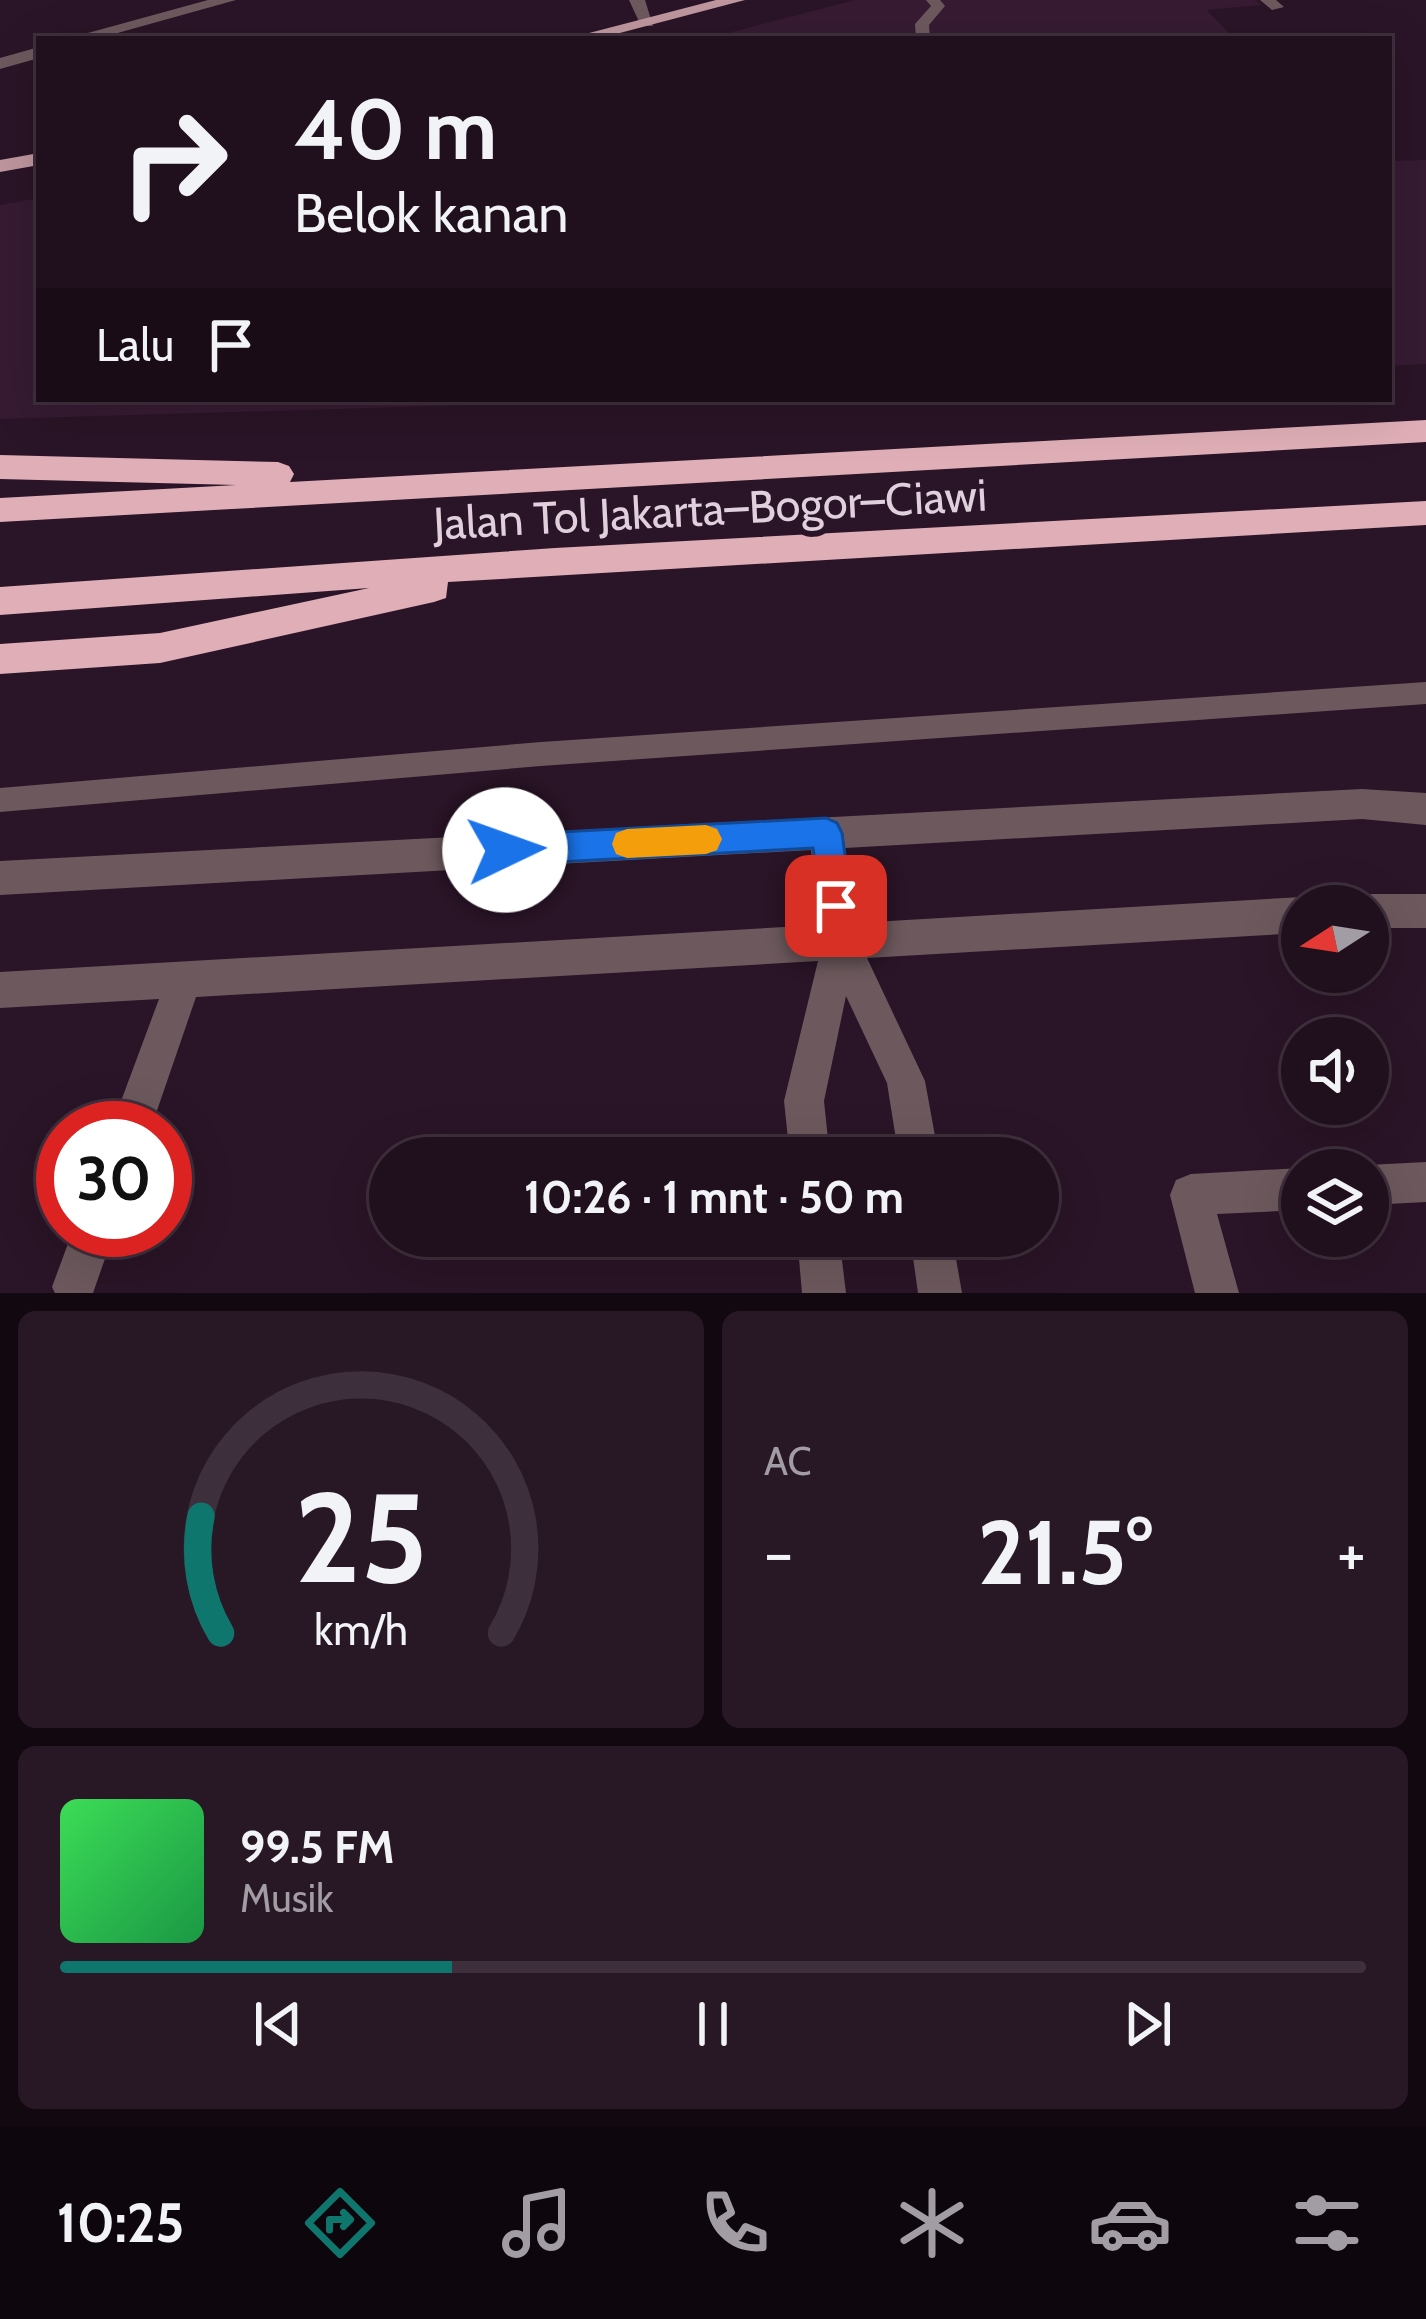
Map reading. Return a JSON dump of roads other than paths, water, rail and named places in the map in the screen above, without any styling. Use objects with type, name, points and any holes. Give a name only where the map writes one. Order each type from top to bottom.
[{"type":"highway","name":"Jalan Tol Jakarta–Bogor–Ciawi","points":[[0,510],[1426,431]]},
{"type":"highway","points":[[0,466],[542,482]]},
{"type":"highway","name":"Jalan Tol Jakarta–Bogor–Ciawi","points":[[0,601],[555,561],[1426,513]]},
{"type":"highway","points":[[0,659],[160,648],[555,561]]},
{"type":"main road","points":[[588,36],[737,0]]},
{"type":"main road","points":[[0,166],[36,160]]},
{"type":"street","points":[[87,36],[228,0]]},
{"type":"street","points":[[638,0],[647,22]]},
{"type":"street","points":[[0,64],[36,53]]},
{"type":"street","points":[[0,878],[1362,804],[1426,809]]},
{"type":"street","points":[[826,833],[840,942],[906,1081],[915,1137]]},
{"type":"street","points":[[1389,911],[1426,911]]},
{"type":"street","points":[[0,990],[1281,916]]},
{"type":"street","points":[[808,1137],[804,1101],[840,942]]},
{"type":"street","points":[[141,1101],[184,980]]},
{"type":"street","points":[[1389,1184],[1426,1181]]},
{"type":"street","points":[[1217,1293],[1190,1196],[1281,1190]]},
{"type":"street","points":[[74,1287],[85,1257]]},
{"type":"street","points":[[820,1257],[824,1293]]},
{"type":"street","points":[[934,1257],[940,1293]]},
{"type":"lane","points":[[923,36],[922,24],[938,7],[933,0]]},
{"type":"lane","points":[[0,800],[541,754],[1426,693]]}]
